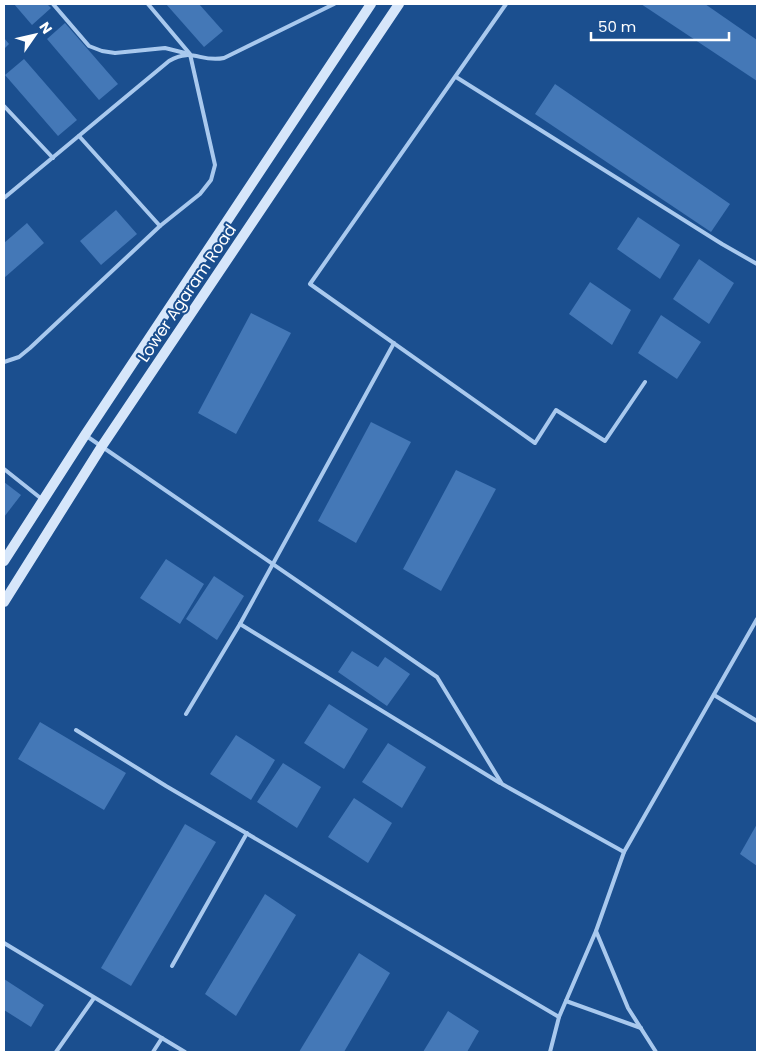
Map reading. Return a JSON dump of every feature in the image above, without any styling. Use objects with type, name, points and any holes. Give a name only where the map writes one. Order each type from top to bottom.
[{"type":"main road","name":"Lower Agaram Road","points":[[4,561],[85,435],[371,4]]},
{"type":"main road","name":"Lower Agaram Road","points":[[4,602],[102,446],[399,4]]},
{"type":"lane","points":[[53,4],[90,46],[102,51],[115,53],[165,48],[209,59],[224,58],[334,4]]},
{"type":"lane","points":[[4,362],[19,357],[30,348],[160,226],[200,194],[211,180],[216,165],[190,54],[148,4]]},
{"type":"lane","points":[[506,4],[310,284],[535,443],[556,410],[606,441],[645,382]]},
{"type":"lane","points":[[4,198],[169,61],[182,54],[190,54]]},
{"type":"lane","points":[[456,76],[722,244],[757,264]]},
{"type":"lane","points":[[4,106],[52,158]]},
{"type":"lane","points":[[79,136],[160,226]]},
{"type":"lane","points":[[186,714],[240,624],[394,343]]},
{"type":"lane","points":[[85,435],[438,677],[502,784]]},
{"type":"lane","points":[[4,469],[43,500]]},
{"type":"lane","points":[[550,1052],[559,1017],[596,931],[624,852],[757,619]]},
{"type":"lane","points":[[240,624],[502,784],[624,852]]},
{"type":"lane","points":[[714,695],[757,721]]},
{"type":"lane","points":[[76,730],[166,786],[559,1017]]},
{"type":"lane","points":[[172,966],[247,834]]},
{"type":"lane","points":[[596,931],[628,1008],[656,1052]]},
{"type":"lane","points":[[4,943],[185,1052]]},
{"type":"lane","points":[[56,1052],[94,998]]},
{"type":"lane","points":[[566,1000],[641,1028]]},
{"type":"lane","points":[[153,1052],[162,1038]]},
{"type":"building","points":[[14,4],[47,4],[51,8],[32,25]]},
{"type":"building","points":[[166,4],[199,4],[223,31],[204,47]]},
{"type":"building","points":[[641,4],[705,4],[757,40],[757,81]]},
{"type":"building","points":[[65,23],[118,84],[99,100],[47,39]]},
{"type":"building","points":[[4,38],[9,44],[4,49]]},
{"type":"building","points":[[24,59],[77,120],[58,136],[5,75]]},
{"type":"building","points":[[555,84],[730,204],[711,232],[535,114]]},
{"type":"building","points":[[116,210],[137,234],[101,265],[80,241]]},
{"type":"building","points":[[638,217],[680,245],[660,279],[617,249]]},
{"type":"building","points":[[27,223],[44,243],[4,278],[4,243]]},
{"type":"building","points":[[699,259],[734,283],[709,324],[673,299]]},
{"type":"building","points":[[590,282],[631,310],[612,345],[569,314]]},
{"type":"building","points":[[251,313],[291,333],[236,434],[198,413]]},
{"type":"building","points":[[661,315],[701,342],[677,379],[638,353]]},
{"type":"building","points":[[371,422],[411,442],[356,543],[318,521]]},
{"type":"building","points":[[456,470],[496,489],[441,591],[403,569]]},
{"type":"building","points":[[4,482],[21,495],[4,517]]},
{"type":"building","points":[[166,559],[204,584],[180,624],[140,598]]},
{"type":"building","points":[[214,576],[244,596],[217,640],[186,619]]},
{"type":"building","points":[[352,651],[378,667],[385,657],[410,674],[387,706],[338,672]]},
{"type":"building","points":[[329,704],[368,729],[344,769],[304,743]]},
{"type":"building","points":[[40,722],[126,773],[104,810],[18,759]]},
{"type":"building","points":[[236,735],[275,760],[251,800],[210,774]]},
{"type":"building","points":[[388,743],[426,767],[402,808],[362,782]]},
{"type":"building","points":[[283,763],[321,787],[297,828],[257,802]]},
{"type":"building","points":[[354,798],[392,823],[368,863],[328,837]]},
{"type":"building","points":[[185,824],[216,842],[131,986],[101,968]]},
{"type":"building","points":[[757,824],[757,866],[740,854]]},
{"type":"building","points":[[265,894],[296,915],[236,1016],[205,994]]},
{"type":"building","points":[[359,953],[390,973],[344,1052],[299,1052]]},
{"type":"building","points":[[4,979],[44,1005],[31,1027],[4,1010]]},
{"type":"building","points":[[448,1011],[479,1031],[467,1052],[423,1052]]}]
